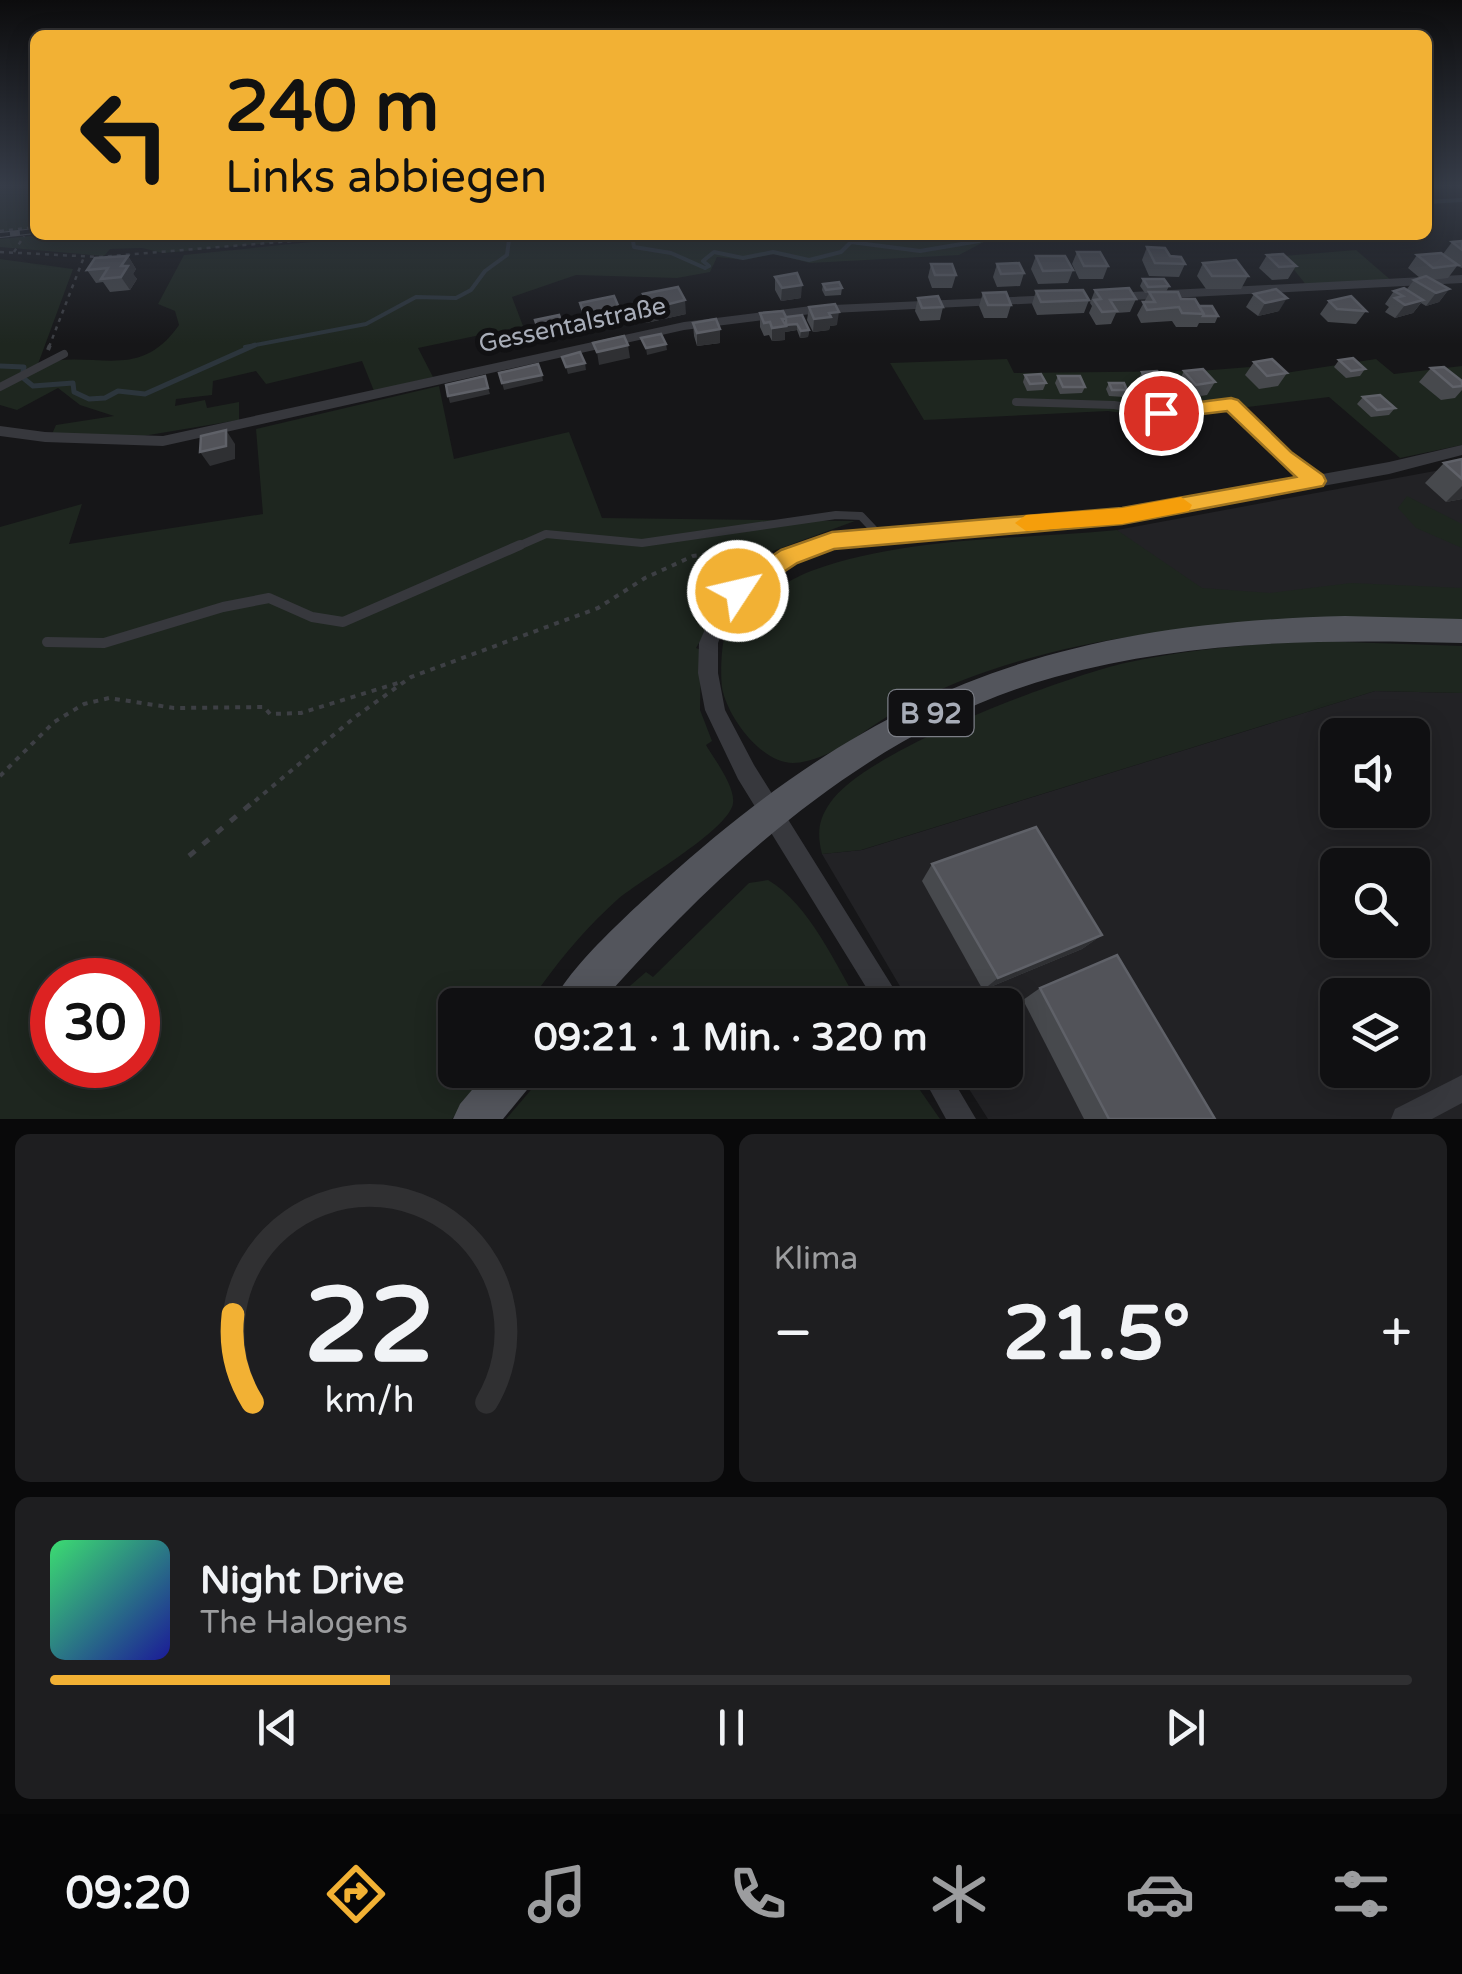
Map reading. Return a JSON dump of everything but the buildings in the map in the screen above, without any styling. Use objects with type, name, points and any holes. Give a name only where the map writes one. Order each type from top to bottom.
[{"type":"main road","name":"B 92","points":[[588,988],[685,888],[772,813],[870,746],[997,683],[1108,651],[1230,634],[1306,629],[1462,631]]},
{"type":"main road","points":[[475,1119],[501,1088]]},
{"type":"street","points":[[1099,298],[1462,280]]},
{"type":"street","name":"Gessentalstraße","points":[[0,430],[45,438],[163,440],[684,326],[812,310],[1080,298]]},
{"type":"street","points":[[880,988],[741,763],[714,708],[708,668],[710,639],[722,611],[758,574],[789,556],[832,540],[1122,516],[1462,450]]},
{"type":"street","points":[[943,1088],[962,1119]]},
{"type":"street","points":[[1405,1119],[1462,1088]]},
{"type":"lane","points":[[0,387],[64,354]]},
{"type":"lane","points":[[1016,402],[1114,405],[1161,413],[1231,404],[1284,458],[1316,481]]},
{"type":"lane","points":[[0,439],[18,433]]},
{"type":"lane","points":[[47,642],[104,644],[224,607],[269,598],[312,617],[343,622],[546,534],[642,543],[836,515],[861,516],[878,534]]},
{"type":"path","points":[[14,252],[22,239]]},
{"type":"path","points":[[0,252],[138,256],[310,240]]},
{"type":"path","points":[[44,364],[84,256]]},
{"type":"path","points":[[0,776],[54,722],[84,704],[109,698],[174,708],[264,706],[270,714],[301,713],[411,678],[598,608],[694,556],[731,552],[752,564],[758,574]]},
{"type":"path","points":[[188,856],[355,716],[411,678]]},
{"type":"shaded area","points":[[0,239],[303,240],[163,253],[142,248],[110,249],[104,256],[0,247]]},
{"type":"shaded area","points":[[331,240],[988,240],[959,255],[810,263],[774,254],[744,260],[717,257],[710,272],[677,278],[576,275],[512,297],[523,326],[418,348],[433,377],[374,391],[362,361],[266,384],[256,371],[213,381],[212,395],[176,399],[175,406],[205,400],[207,408],[239,402],[239,420],[143,436],[52,434],[56,425],[114,416],[80,405],[58,388],[17,410],[0,405],[0,259],[73,269],[38,364],[131,359],[148,354],[163,343],[179,325],[175,311],[158,304],[184,255]]},
{"type":"shaded area","points":[[1356,250],[1393,282],[1307,286],[1283,256]]},
{"type":"shaded area","points":[[1007,359],[1014,373],[1199,371],[1263,366],[1272,375],[1376,359],[1394,374],[1462,366],[1462,445],[1400,458],[1329,397],[1158,418],[1108,411],[924,420],[890,363]]},
{"type":"shaded area","points":[[439,386],[454,459],[569,432],[602,518],[855,521],[748,560],[696,648],[701,650],[700,710],[712,741],[706,745],[732,793],[732,807],[725,818],[618,899],[568,951],[541,986],[544,988],[438,988],[438,1088],[477,1088],[452,1119],[0,1119],[0,527],[82,504],[69,544],[263,514],[256,429]]},
{"type":"shaded area","points":[[1462,466],[1462,613],[1197,619],[1117,530]]},
{"type":"shaded area","points":[[1407,496],[1462,524],[1462,548],[1416,528],[1398,508]]},
{"type":"shaded area","points":[[1117,530],[1202,588],[1270,593],[1351,583],[1462,588],[1462,622],[1224,626],[1108,640],[968,678],[900,709],[821,757],[793,763],[781,761],[759,748],[740,727],[727,703],[721,666],[729,629],[748,608],[811,571],[924,545]]},
{"type":"shaded area","points":[[1316,641],[1462,646],[1462,693],[1375,691],[861,850],[822,854],[819,834],[823,815],[850,783],[881,761],[966,719],[1125,663],[1220,648]]},
{"type":"shaded area","points":[[1375,691],[1462,693],[1462,1119],[988,1119],[968,1088],[1023,1088],[1023,988],[901,988],[822,854],[862,850]]},
{"type":"shaded area","points":[[768,880],[797,904],[850,988],[628,988],[646,972],[653,977],[749,883]]},
{"type":"shaded area","points":[[533,1088],[918,1088],[940,1119],[506,1119]]},
{"type":"waterway","points":[[255,345],[366,324],[416,297],[456,298],[471,290],[485,271],[507,255],[509,240]]},
{"type":"waterway","points":[[633,240],[634,247],[671,253],[705,268],[709,266],[703,261],[714,252],[743,258],[773,252],[809,260],[841,252],[851,242],[920,251],[979,240]]},
{"type":"waterway","points":[[0,366],[24,367],[22,377],[33,386],[73,383],[74,392],[89,399],[105,398],[118,391],[145,394],[255,345]]},
{"type":"waterway","points":[[245,347],[255,345]]},
{"type":"slow traffic","points":[[1026,523],[1122,516],[1181,505]]},
{"type":"route","points":[[738,591],[789,556],[832,540],[1122,516],[1316,481],[1284,458],[1231,404],[1161,413]]}]
